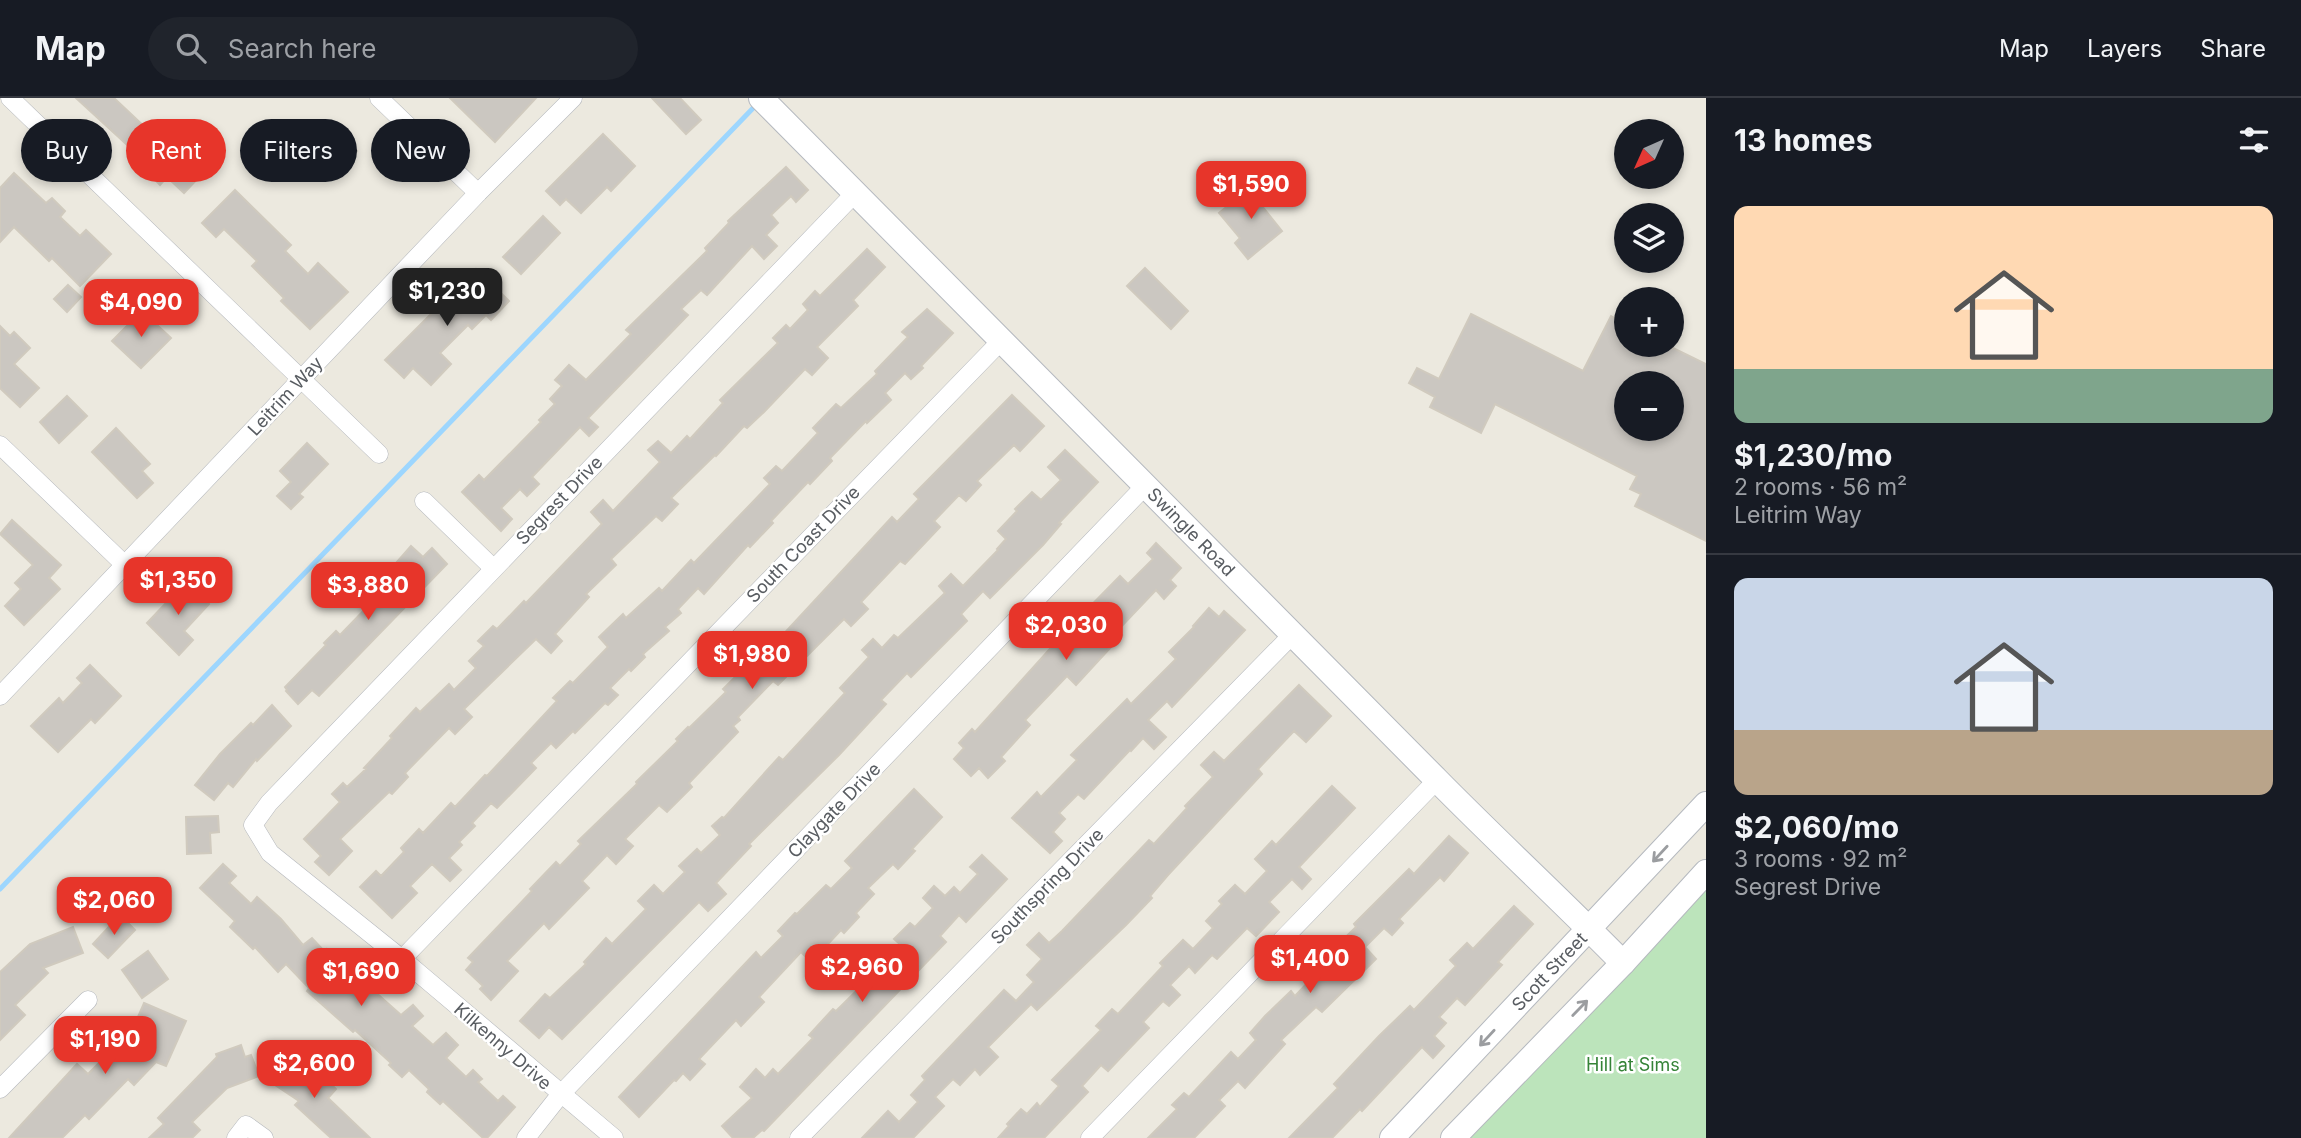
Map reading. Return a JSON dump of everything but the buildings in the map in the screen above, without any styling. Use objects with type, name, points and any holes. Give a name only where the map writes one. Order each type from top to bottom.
[{"type":"street","points":[[10,98],[379,454]]},
{"type":"street","points":[[379,98],[478,193]]},
{"type":"street","name":"Leitrim Way","points":[[0,696],[478,193],[573,98]]},
{"type":"street","name":"Swingle Road","points":[[768,105],[1623,964]]},
{"type":"street","name":"Segrest Drive","points":[[264,810],[856,192]]},
{"type":"street","name":"South Coast Drive","points":[[402,959],[1001,341]]},
{"type":"street","points":[[0,444],[125,565]]},
{"type":"street","name":"Claygate Drive","points":[[526,1138],[560,1094],[1146,485]]},
{"type":"street","points":[[424,501],[493,568]]},
{"type":"street","name":"Southspring Drive","points":[[799,1138],[1294,633]]},
{"type":"street","points":[[1090,1138],[1437,780]]},
{"type":"street","name":"Scott Street","points":[[1392,1138],[1706,804]]},
{"type":"street","name":"Kilkenny Drive","points":[[264,810],[253,825],[270,853],[402,959],[614,1138]]},
{"type":"street","points":[[1453,1138],[1623,964],[1706,872]]},
{"type":"street","points":[[0,1089],[88,1000]]},
{"type":"street","points":[[236,1138],[246,1125],[264,1138]]},
{"type":"green space","name":"Hill at Sims","points":[[1706,886],[1706,1138],[1455,1138]]},
{"type":"waterway","points":[[0,889],[758,103]]}]
